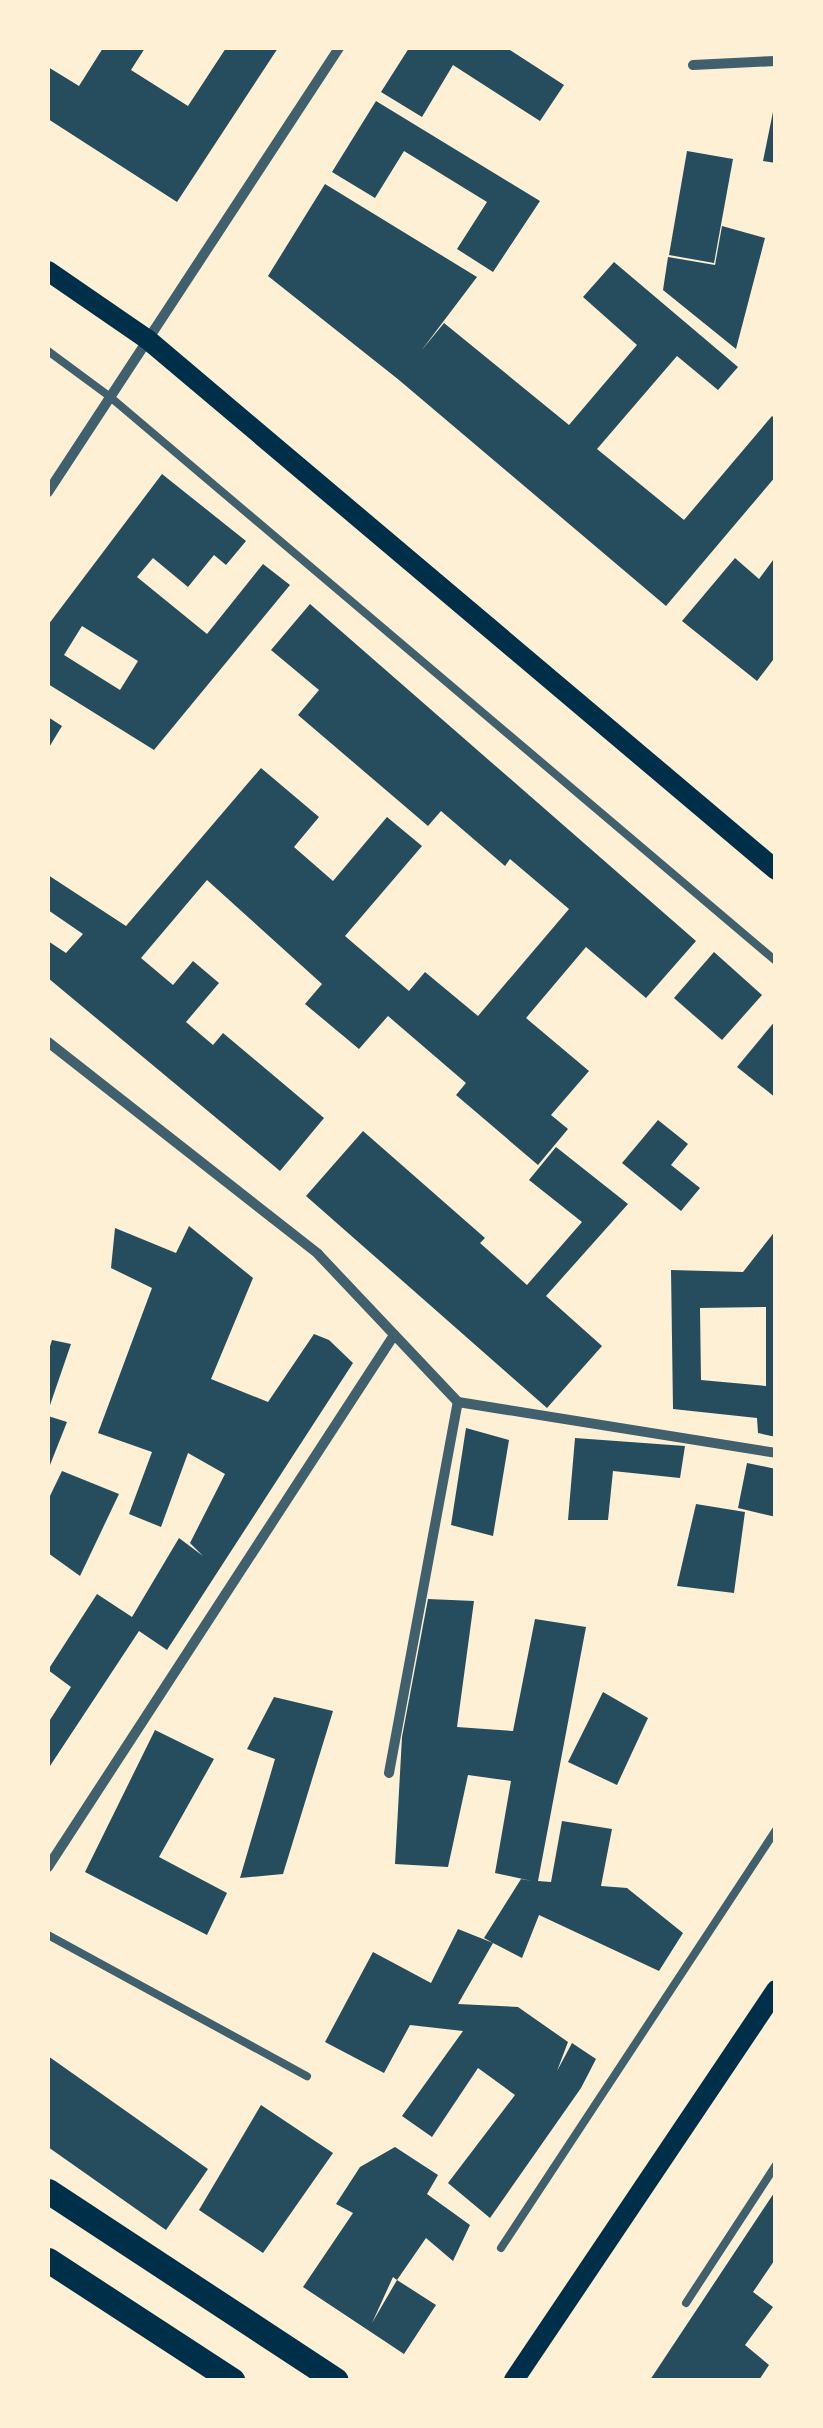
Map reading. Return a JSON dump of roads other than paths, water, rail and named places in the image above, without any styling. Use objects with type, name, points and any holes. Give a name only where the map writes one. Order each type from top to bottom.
[{"type":"main road","points":[[48,271],[147,338],[776,870]]},
{"type":"main road","points":[[514,2380],[776,1990]]},
{"type":"main road","points":[[48,2190],[336,2380]]},
{"type":"main road","points":[[48,2260],[232,2380]]},
{"type":"street","points":[[48,492],[339,48]]},
{"type":"street","points":[[693,66],[776,61]]},
{"type":"street","points":[[48,1042],[318,1254],[458,1402],[776,1453]]},
{"type":"street","points":[[48,1867],[394,1335]]},
{"type":"street","points":[[388,1772],[458,1402]]},
{"type":"lane","points":[[48,351],[110,396],[776,961]]},
{"type":"lane","points":[[500,2248],[776,1830]]},
{"type":"lane","points":[[48,1936],[307,2076]]},
{"type":"lane","points":[[686,2303],[776,2165]]}]
